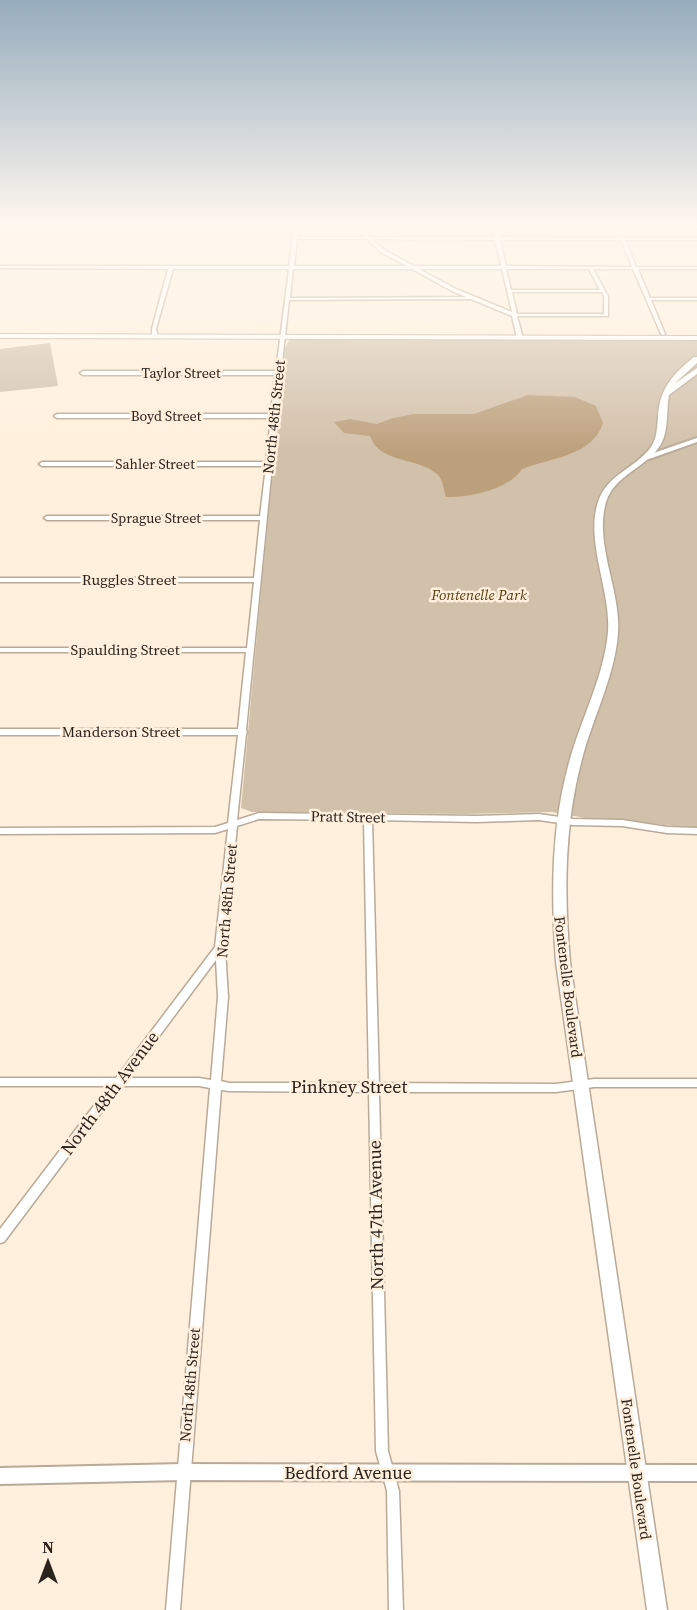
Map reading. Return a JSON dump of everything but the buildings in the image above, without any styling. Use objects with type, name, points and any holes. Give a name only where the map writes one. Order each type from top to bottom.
[{"type":"main road","points":[[0,334],[695,338]]},
{"type":"main road","points":[[579,338],[634,334]]},
{"type":"main road","points":[[520,336],[663,334],[695,338]]},
{"type":"main road","name":"Fontenelle Boulevard","points":[[657,1610],[560,931],[558,875],[562,820],[576,760],[613,633],[612,601],[600,531],[600,511],[605,494],[613,482],[646,457],[657,444],[662,430],[663,404],[668,393],[667,388],[671,380],[697,359]]},
{"type":"main road","points":[[668,393],[697,370]]},
{"type":"street","points":[[155,334],[162,304]]},
{"type":"street","name":"North 48th Street","points":[[173,1610],[223,997],[220,948],[286,304]]},
{"type":"street","points":[[488,304],[515,315],[606,315],[608,304]]},
{"type":"street","points":[[512,304],[520,336]]},
{"type":"street","points":[[651,304],[663,334]]},
{"type":"street","name":"Taylor Street","points":[[83,373],[278,373]]},
{"type":"street","name":"Boyd Street","points":[[57,416],[274,416]]},
{"type":"street","points":[[646,457],[697,440]]},
{"type":"street","points":[[657,444],[673,448]]},
{"type":"street","name":"Sahler Street","points":[[42,464],[269,464]]},
{"type":"street","name":"Sprague Street","points":[[47,518],[264,518]]},
{"type":"street","name":"Ruggles Street","points":[[0,580],[258,580]]},
{"type":"street","name":"Spaulding Street","points":[[0,650],[251,650]]},
{"type":"street","name":"Manderson Street","points":[[0,732],[243,732]]},
{"type":"street","name":"Pratt Street","points":[[0,831],[215,830],[258,816],[539,818],[622,823],[666,830],[697,831]]},
{"type":"street","name":"North 47th Avenue","points":[[368,818],[382,1451],[393,1491],[396,1610]]},
{"type":"street","name":"North 48th Avenue","points":[[0,1238],[220,948]]},
{"type":"street","name":"Pinkney Street","points":[[0,1082],[199,1082],[229,1087],[374,1088],[562,1088],[594,1083],[697,1083]]},
{"type":"street","name":"Bedford Avenue","points":[[0,1476],[183,1472],[697,1473]]},
{"type":"green space","name":"Fontenelle Park","points":[[290,338],[697,340],[697,828],[585,818],[552,812],[467,814],[252,812],[241,808],[283,353]]},
{"type":"green space","points":[[50,343],[58,386],[0,392],[0,349]]},
{"type":"shaded area","points":[[528,395],[575,397],[596,406],[603,423],[598,434],[580,449],[522,469],[516,476],[499,487],[466,496],[446,497],[440,477],[430,469],[391,456],[375,445],[370,436],[344,433],[334,422],[350,419],[377,424],[414,414],[474,414]]}]
